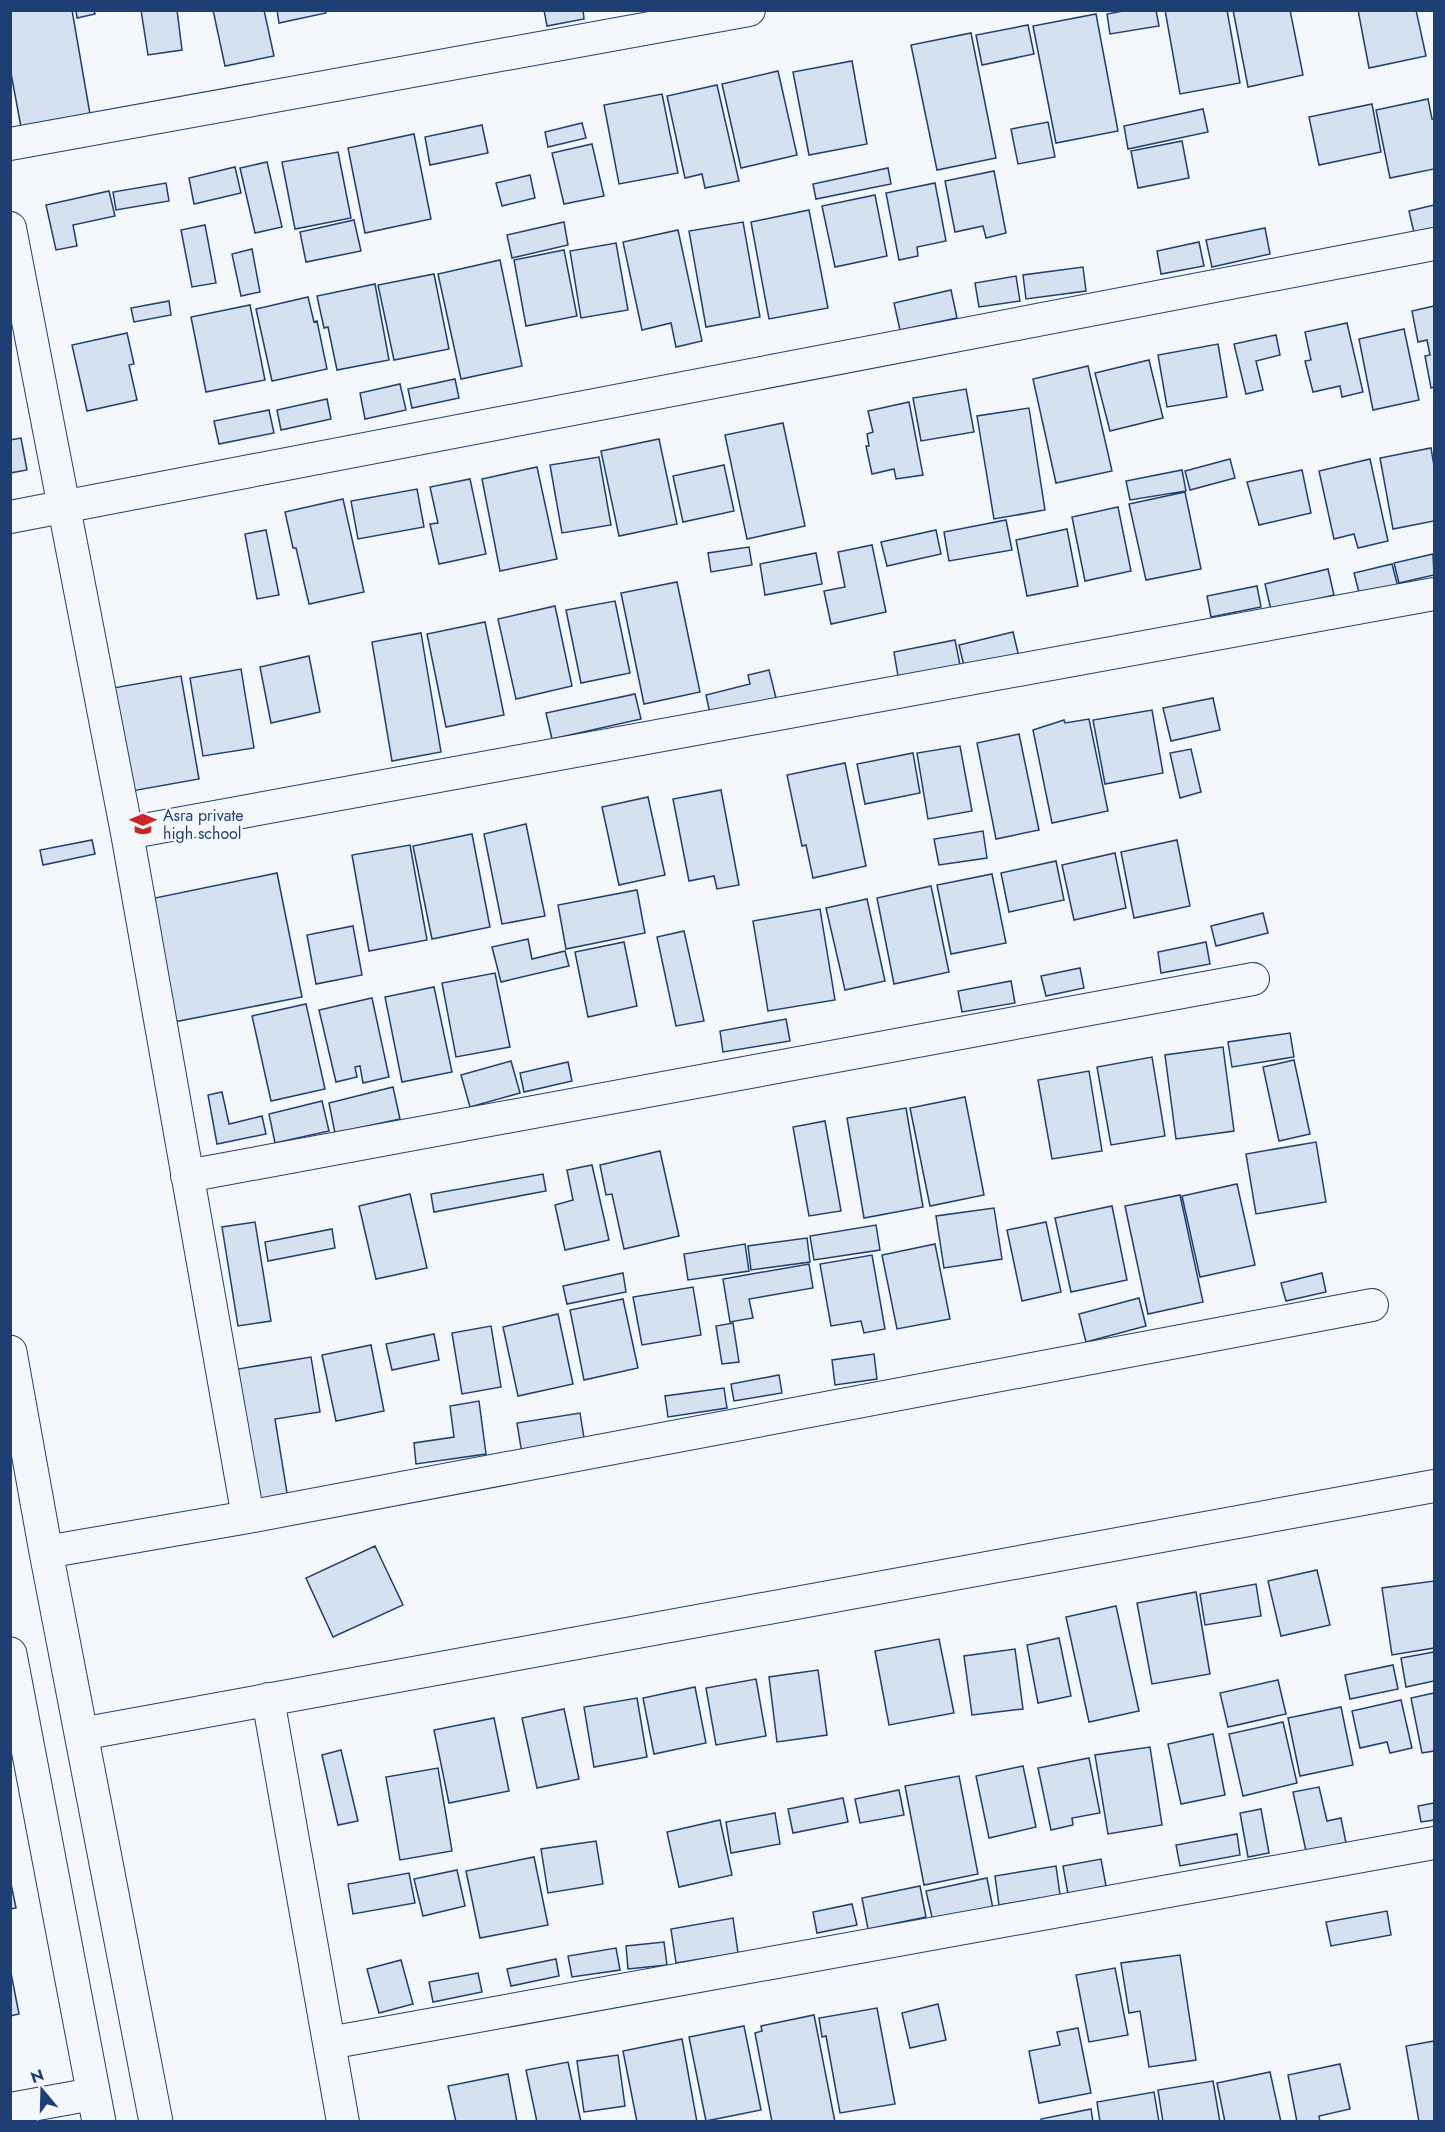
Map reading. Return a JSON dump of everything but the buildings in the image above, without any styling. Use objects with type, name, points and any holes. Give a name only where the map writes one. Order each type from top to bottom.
[{"type":"street","points":[[10,144],[749,10]]},
{"type":"street","points":[[10,228],[127,833],[248,1517]]},
{"type":"street","points":[[10,517],[1434,244]]},
{"type":"street","points":[[127,833],[1434,594]]},
{"type":"street","points":[[187,1176],[1253,979]]},
{"type":"street","points":[[46,1552],[248,1517],[1372,1305]]},
{"type":"street","points":[[10,1352],[46,1552],[156,2121]]},
{"type":"street","points":[[81,1734],[1434,1486]]},
{"type":"street","points":[[10,1654],[20,1753],[96,2108],[10,2109]]},
{"type":"street","points":[[268,1699],[343,2121]]},
{"type":"street","points":[[329,2043],[1434,1843]]},
{"type":"place","name":"Asra private high school","points":[[143,824]]}]
